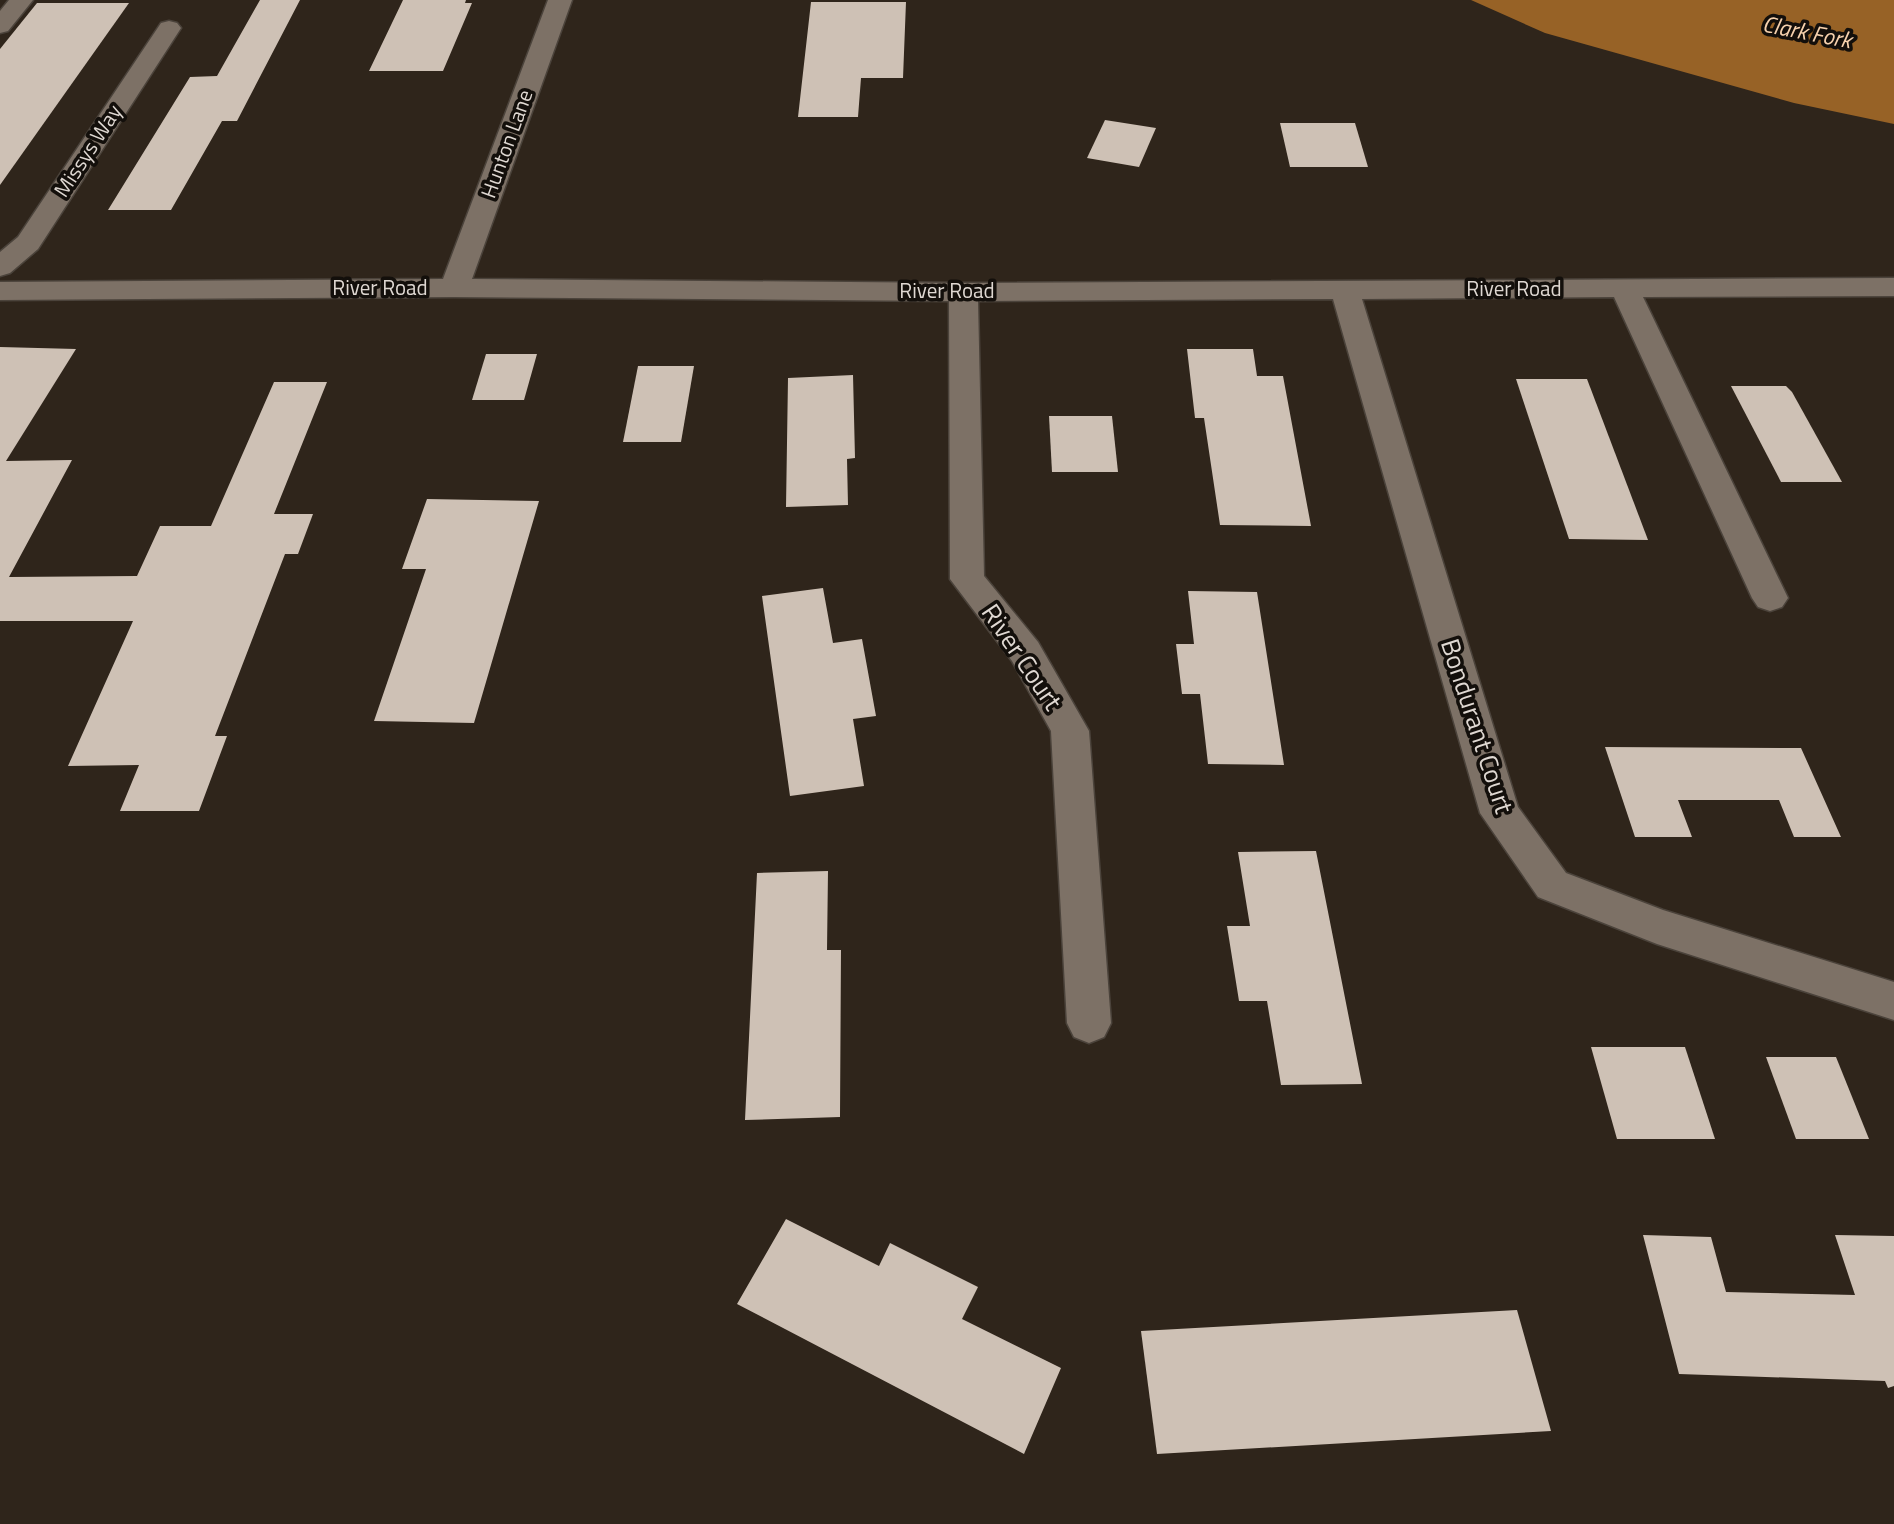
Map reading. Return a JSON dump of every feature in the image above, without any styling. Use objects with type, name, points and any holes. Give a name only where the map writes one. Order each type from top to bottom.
[{"type":"street","points":[[0,26],[21,0]]},
{"type":"street","name":"Hunton Lane","points":[[454,288],[560,0]]},
{"type":"street","name":"Missys Way","points":[[0,267],[28,243],[169,28]]},
{"type":"street","name":"River Road","points":[[0,291],[454,288],[963,292],[1894,287]]},
{"type":"street","points":[[1625,289],[1770,598]]},
{"type":"street","name":"Bondurant Court","points":[[1345,290],[1500,813],[1552,885],[1657,926],[1894,1001]]},
{"type":"street","name":"River Court","points":[[963,292],[967,579],[1025,652],[1070,731],[1089,1023]]},
{"type":"water","name":"Clark Fork","points":[[1471,0],[1894,0],[1894,124],[1794,103],[1545,33]]},
{"type":"building","points":[[260,0],[300,0],[237,121],[222,121],[171,210],[108,210],[190,77],[217,76]]},
{"type":"building","points":[[403,0],[466,0],[465,3],[472,3],[443,71],[369,71]]},
{"type":"building","points":[[811,2],[906,2],[903,78],[861,78],[858,117],[798,117]]},
{"type":"building","points":[[37,3],[129,3],[0,185],[0,49]]},
{"type":"building","points":[[1105,120],[1156,128],[1139,167],[1087,158]]},
{"type":"building","points":[[1280,123],[1355,123],[1368,167],[1290,167]]},
{"type":"building","points":[[0,347],[76,349],[6,461],[72,460],[9,577],[137,576],[160,526],[211,526],[274,382],[327,382],[274,514],[313,514],[298,554],[285,554],[215,736],[227,736],[199,811],[120,811],[139,765],[68,766],[133,621],[0,621]]},
{"type":"building","points":[[1187,349],[1253,349],[1257,376],[1283,376],[1311,526],[1220,525],[1204,418],[1195,418]]},
{"type":"building","points":[[486,354],[537,354],[524,400],[472,400]]},
{"type":"building","points":[[638,366],[694,366],[681,442],[623,442]]},
{"type":"building","points":[[853,375],[855,458],[847,459],[848,505],[786,507],[788,378]]},
{"type":"building","points":[[1516,379],[1587,379],[1648,540],[1569,539]]},
{"type":"building","points":[[1731,386],[1786,386],[1792,392],[1842,482],[1781,482]]},
{"type":"building","points":[[1049,416],[1112,416],[1118,472],[1052,472]]},
{"type":"building","points":[[427,499],[539,501],[474,723],[374,721],[426,569],[402,569]]},
{"type":"building","points":[[823,588],[833,643],[862,639],[876,716],[853,719],[864,786],[790,796],[762,596]]},
{"type":"building","points":[[1188,591],[1257,592],[1284,765],[1208,764],[1200,694],[1182,694],[1176,644],[1194,644]]},
{"type":"building","points":[[1605,747],[1801,748],[1841,837],[1794,837],[1779,800],[1678,800],[1692,837],[1635,837]]},
{"type":"building","points":[[1316,851],[1362,1084],[1281,1085],[1267,1001],[1239,1001],[1227,926],[1250,926],[1238,852]]},
{"type":"building","points":[[828,871],[827,950],[841,950],[840,1117],[745,1120],[757,873]]},
{"type":"building","points":[[1591,1047],[1685,1047],[1715,1139],[1617,1139]]},
{"type":"building","points":[[1766,1057],[1836,1057],[1869,1139],[1796,1139]]},
{"type":"building","points":[[786,1219],[879,1266],[890,1243],[978,1287],[962,1319],[1061,1368],[1024,1454],[737,1304]]},
{"type":"building","points":[[1643,1235],[1711,1237],[1726,1292],[1855,1295],[1835,1235],[1894,1236],[1894,1386],[1888,1388],[1885,1381],[1679,1374]]},
{"type":"building","points":[[1517,1310],[1551,1431],[1157,1454],[1141,1331]]}]
